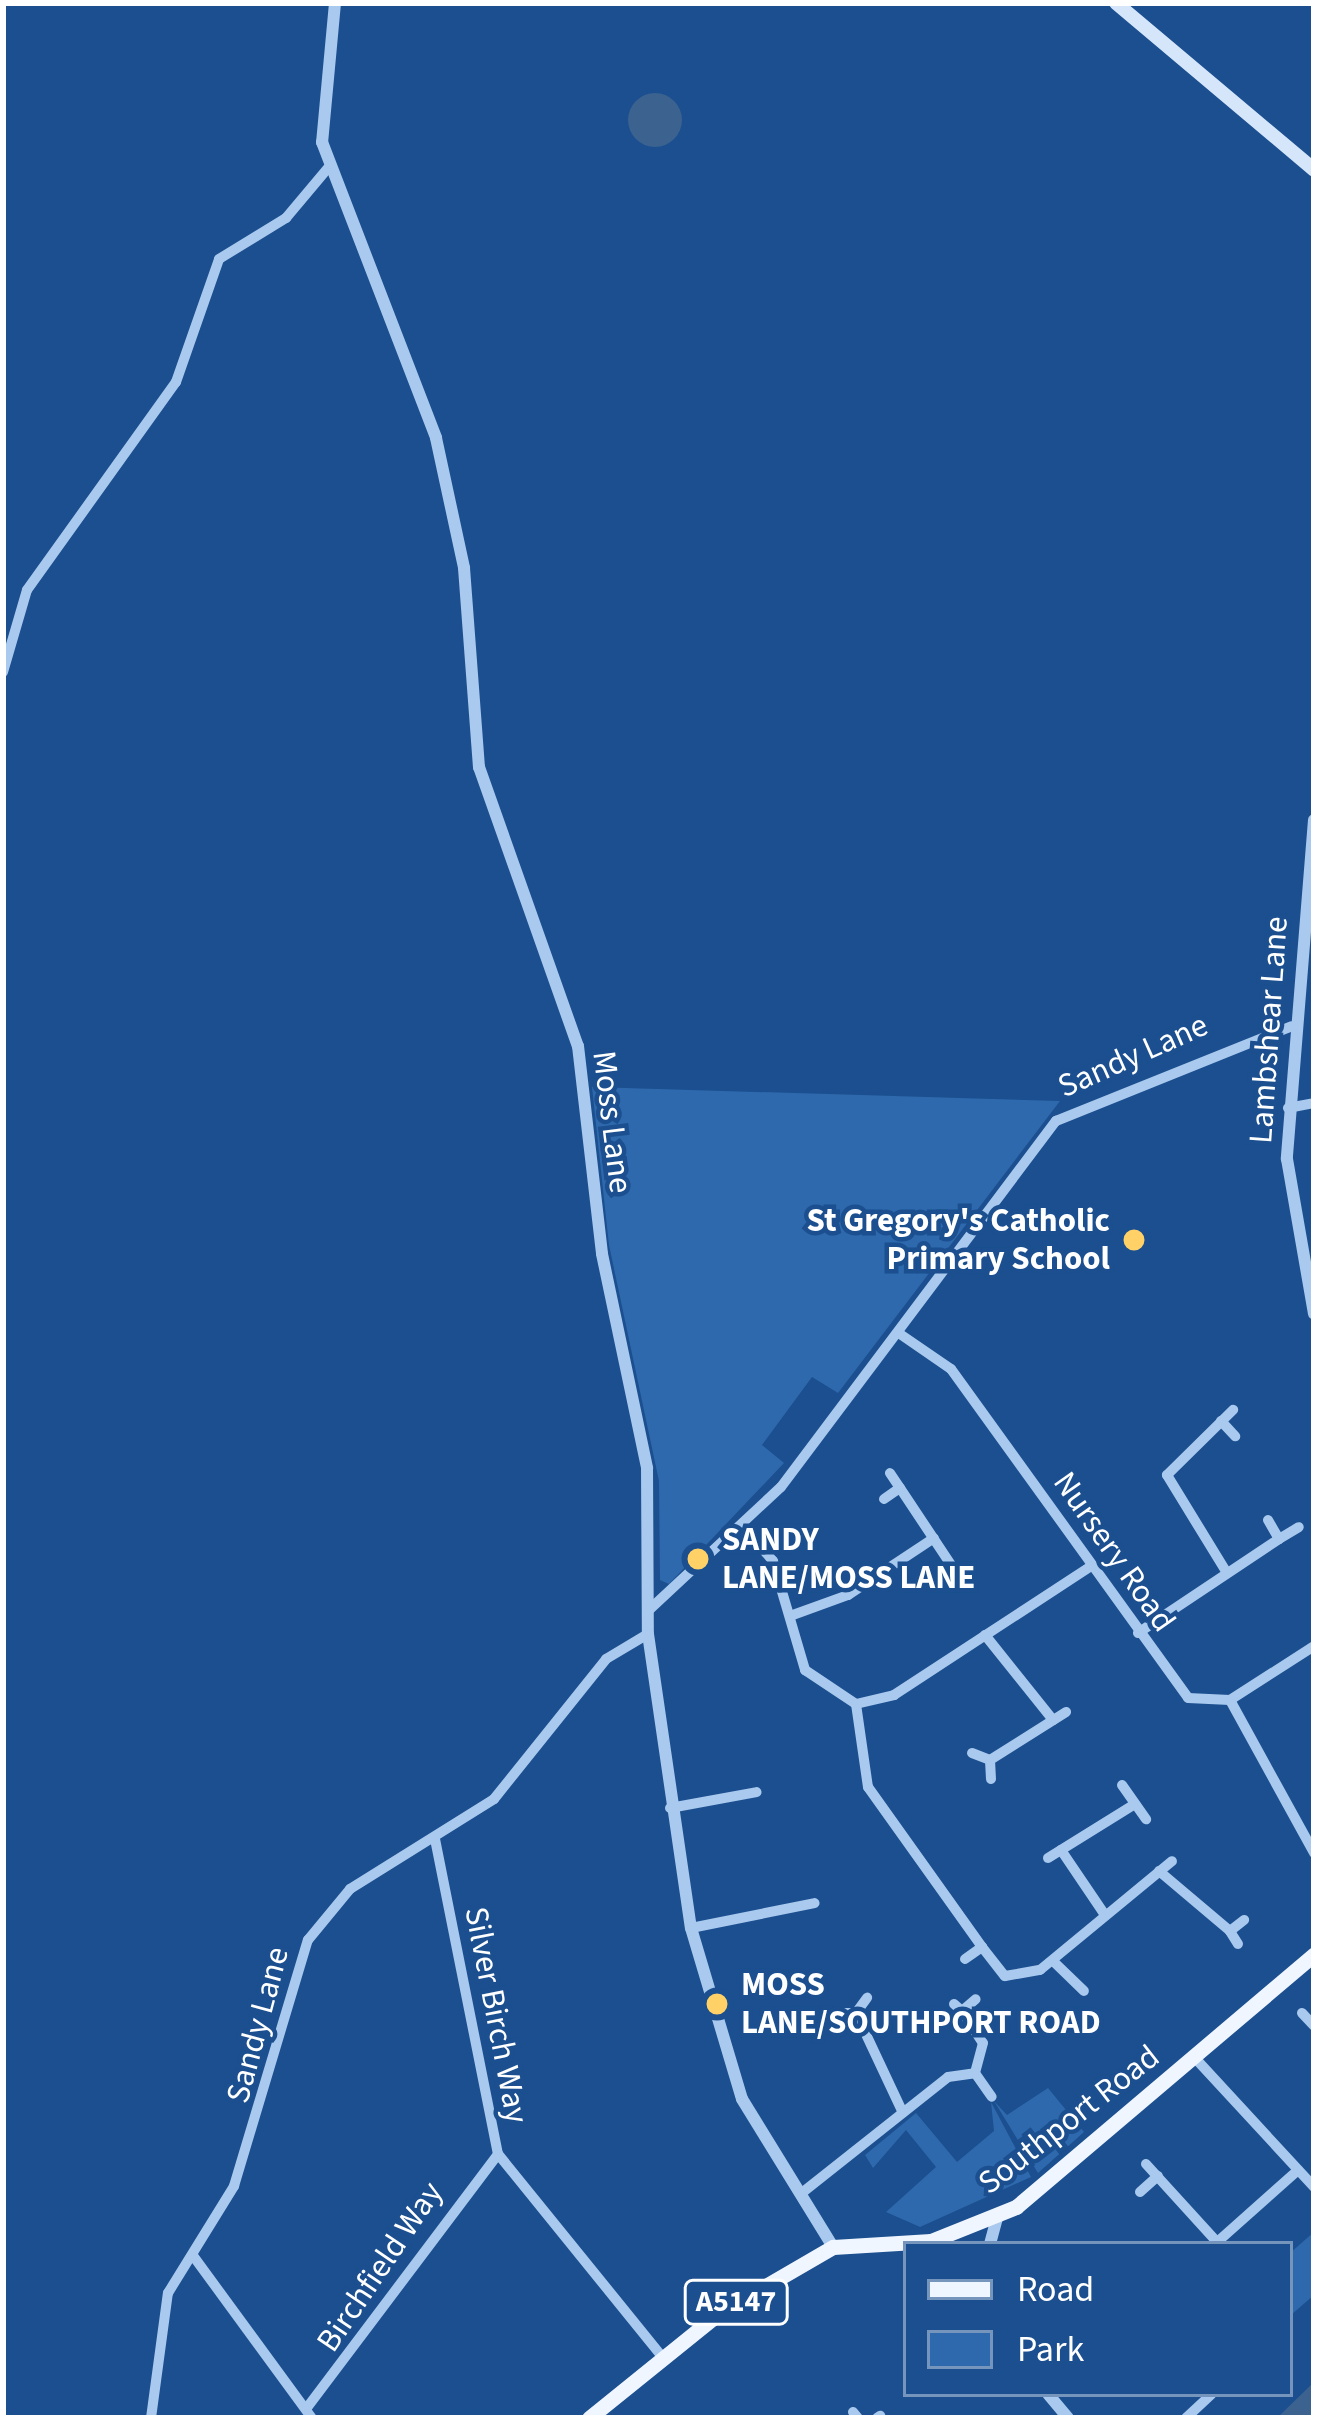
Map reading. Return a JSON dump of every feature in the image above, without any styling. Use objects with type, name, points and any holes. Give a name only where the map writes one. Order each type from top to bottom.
[{"type":"main road","points":[[1116,3],[1314,170]]},
{"type":"main road","name":"Southport Road","points":[[919,2241],[997,2217],[1195,2058],[1314,1954]]},
{"type":"main road","name":"Southport Road","points":[[832,2247],[903,2244]]},
{"type":"main road","name":"A5147","points":[[592,2417],[663,2359],[832,2247]]},
{"type":"street","name":"Moss Lane","points":[[334,3],[321,80],[328,168],[436,438],[464,568],[479,767],[578,1046],[602,1254],[647,1468],[648,1634],[691,1928],[733,2077],[832,2247]]},
{"type":"street","points":[[3,672],[27,590],[176,382],[219,259],[286,218],[328,168]]},
{"type":"street","name":"Lambshear Lane","points":[[1314,820],[1288,1108],[1314,1314]]},
{"type":"street","name":"Sandy Lane","points":[[649,1610],[743,1526],[900,1334],[1064,1114],[1292,1026]]},
{"type":"street","points":[[1288,1108],[1314,1103]]},
{"type":"street","name":"Nursery Road","points":[[900,1334],[951,1369],[1188,1698],[1230,1700]]},
{"type":"street","points":[[1227,1573],[1167,1483],[1169,1467],[1233,1410]]},
{"type":"street","points":[[1221,1420],[1235,1436]]},
{"type":"street","points":[[890,1473],[964,1583]]},
{"type":"street","points":[[884,1499],[900,1488]]},
{"type":"street","points":[[1268,1520],[1280,1540]]},
{"type":"street","points":[[743,1526],[773,1561],[812,1682],[856,1704],[894,1695],[1091,1566]]},
{"type":"street","points":[[1138,1633],[1299,1527]]},
{"type":"street","points":[[790,1616],[848,1595],[934,1538]]},
{"type":"street","name":"Sandy Lane","points":[[151,2418],[168,2293],[194,2257],[258,2126],[308,1940],[350,1889],[494,1799],[606,1659],[648,1634]]},
{"type":"street","points":[[985,1635],[1053,1720]]},
{"type":"street","points":[[1314,1646],[1230,1700],[1314,1853]]},
{"type":"street","points":[[856,1704],[868,1787],[982,1947],[1012,1977],[1053,1961],[1172,1861]]},
{"type":"street","points":[[990,1760],[1066,1712]]},
{"type":"street","points":[[972,1753],[990,1760]]},
{"type":"street","points":[[990,1760],[991,1779]]},
{"type":"street","points":[[1122,1785],[1132,1806],[1146,1819]]},
{"type":"street","points":[[670,1808],[757,1792]]},
{"type":"street","points":[[1048,1858],[1132,1806]]},
{"type":"street","name":"Silver Birch Way","points":[[435,1840],[498,2154],[663,2359]]},
{"type":"street","points":[[1061,1850],[1105,1915]]},
{"type":"street","points":[[1160,1871],[1230,1931],[1238,1944]]},
{"type":"street","points":[[691,1928],[815,1903]]},
{"type":"street","points":[[1230,1931],[1244,1920]]},
{"type":"street","points":[[965,1959],[982,1947]]},
{"type":"street","points":[[1053,1961],[1084,1990]]},
{"type":"street","points":[[856,2013],[867,1998]]},
{"type":"street","points":[[974,2073],[983,2043],[958,2007],[976,2000]]},
{"type":"street","points":[[836,2013],[856,2013]]},
{"type":"street","points":[[856,2013],[904,2113]]},
{"type":"street","points":[[1302,2013],[1314,2026]]},
{"type":"street","points":[[1195,2058],[1314,2187]]},
{"type":"street","points":[[803,2192],[948,2077],[974,2073]]},
{"type":"street","points":[[974,2073],[992,2097]]},
{"type":"street","name":"Birchfield Way","points":[[309,2414],[498,2154]]},
{"type":"street","points":[[1147,2164],[1214,2241]]},
{"type":"street","points":[[1218,2241],[1298,2170]]},
{"type":"street","points":[[1140,2192],[1158,2176]]},
{"type":"street","points":[[991,2241],[997,2217]]},
{"type":"street","points":[[194,2257],[309,2414]]},
{"type":"street","points":[[1186,2418],[1209,2397]]},
{"type":"green space","points":[[592,1087],[1060,1101],[838,1393],[812,1377],[762,1445],[784,1463],[669,1584],[660,1580],[659,1481],[609,1245]]},
{"type":"green space","points":[[1048,2088],[1084,2132],[1038,2173],[994,2101],[1007,2115]]},
{"type":"green space","points":[[991,2102],[1031,2177],[920,2227],[886,2212],[936,2167],[906,2130],[873,2168],[865,2155],[916,2113],[957,2162],[994,2131]]},
{"type":"green space","points":[[1314,2232],[1314,2295],[1293,2313],[1293,2250]]},
{"type":"shaded area","points":[[655,93],[674,101],[682,120],[674,139],[655,147],[636,139],[628,120],[636,101]]},
{"type":"shaded area","points":[[1314,2382],[1314,2418],[1277,2418]]},
{"type":"place","name":"St Gregory's Catholic Primary School","points":[[1134,1240]]},
{"type":"place","name":"SANDY LANE/MOSS LANE","points":[[698,1559]]},
{"type":"place","name":"MOSS LANE/SOUTHPORT ROAD","points":[[717,2004]]}]
